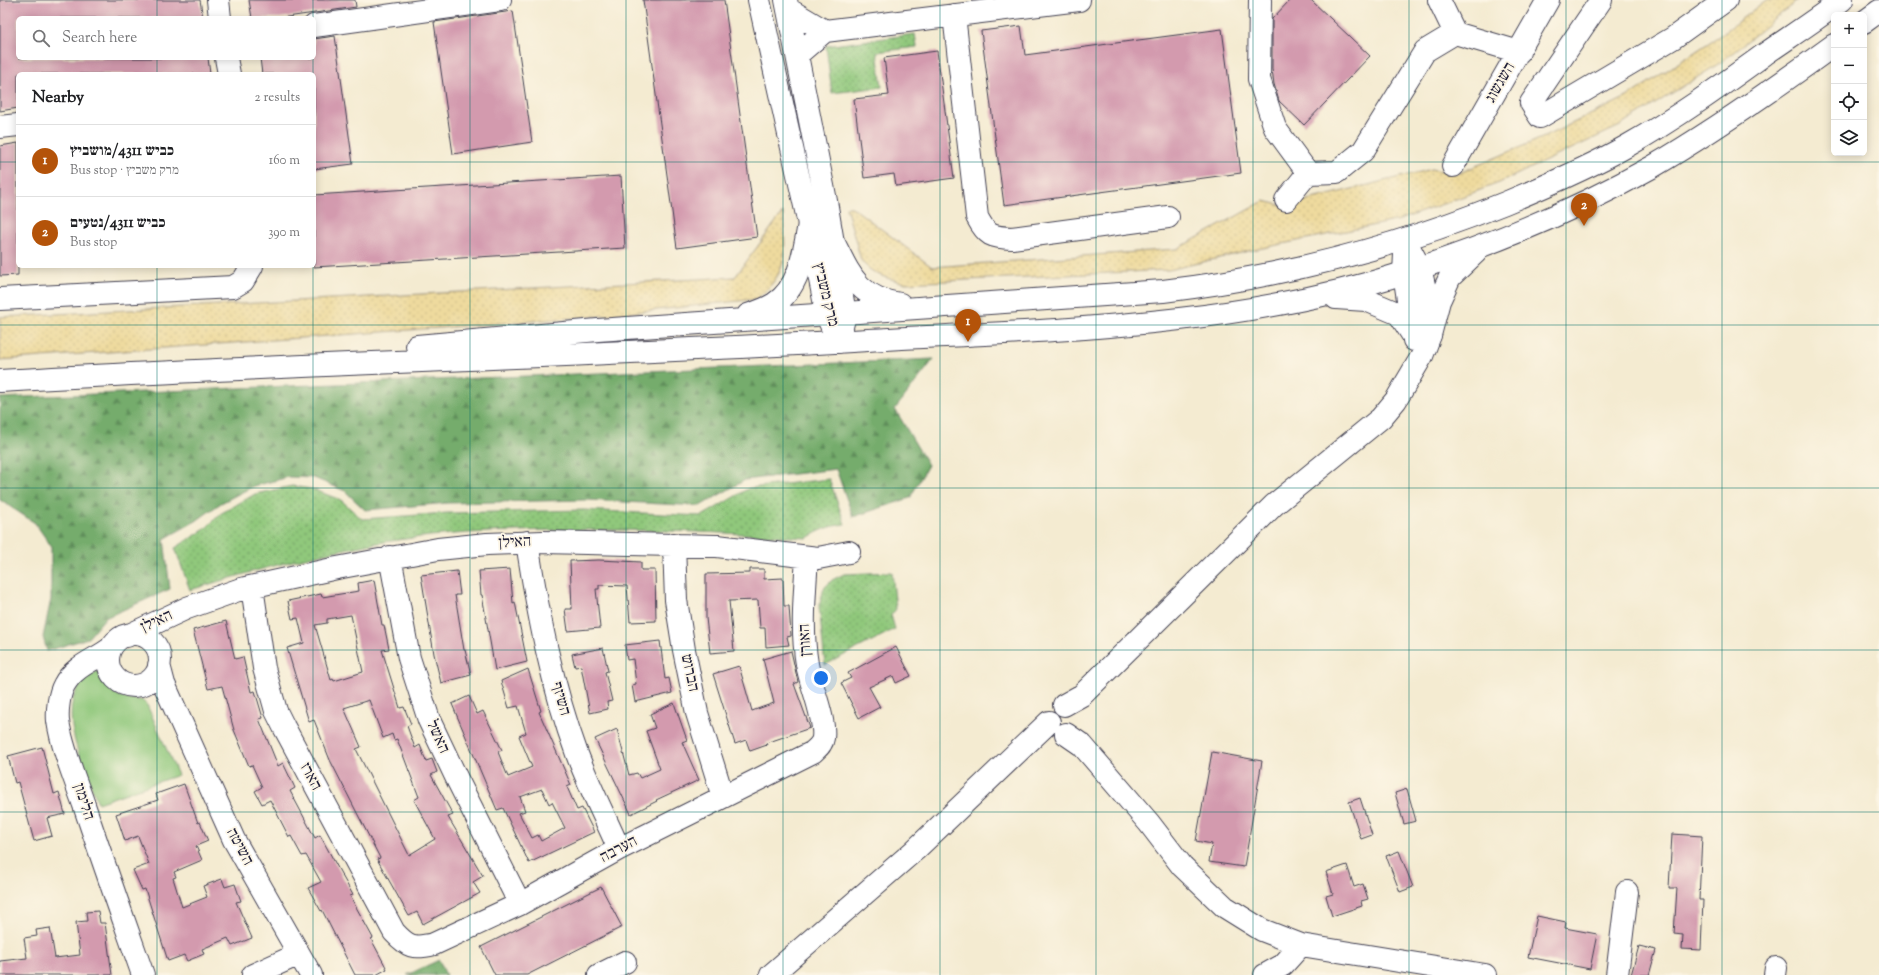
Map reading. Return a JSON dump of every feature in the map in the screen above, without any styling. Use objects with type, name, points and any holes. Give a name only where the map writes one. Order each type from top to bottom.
[{"type":"street","points":[[218,0],[220,16]]},
{"type":"street","points":[[316,26],[451,3],[500,0]]},
{"type":"street","name":"מרק משביץ","points":[[759,0],[809,224],[836,314]]},
{"type":"street","points":[[797,55],[825,31],[1079,0]]},
{"type":"street","points":[[1260,0],[1259,79],[1275,128],[1308,173]]},
{"type":"street","points":[[1439,0],[1455,33]]},
{"type":"street","name":"השגשוג","points":[[1454,166],[1520,52],[1548,0]]},
{"type":"street","points":[[1601,0],[1531,103],[1540,117],[1673,38],[1717,2]]},
{"type":"street","points":[[0,381],[582,332],[1120,294],[1202,286],[1261,276],[1319,264],[1405,240],[1523,195],[1579,171],[1628,146],[1719,87],[1842,0]]},
{"type":"street","points":[[787,5],[825,31]]},
{"type":"street","name":"מרק משביץ","points":[[787,5],[834,243],[838,342]]},
{"type":"street","points":[[1867,20],[1879,10]]},
{"type":"street","points":[[954,15],[977,217],[985,232],[997,237],[1012,238],[1168,217]]},
{"type":"street","points":[[1286,200],[1308,173],[1337,172],[1363,151],[1425,51],[1455,33],[1520,52]]},
{"type":"street","points":[[60,377],[838,342],[1151,324],[1248,310],[1315,297],[1412,270],[1482,247],[1581,204],[1649,168],[1727,121],[1831,47]]},
{"type":"street","points":[[226,60],[229,72]]},
{"type":"street","points":[[0,127],[16,125]]},
{"type":"street","points":[[725,322],[769,306],[789,290],[800,264],[809,224]]},
{"type":"street","points":[[771,975],[915,850],[1066,723],[1274,505],[1381,418],[1396,400],[1422,356],[1422,336],[1428,302],[1412,270],[1405,240]]},
{"type":"street","points":[[834,243],[854,280],[870,295],[881,300],[919,307]]},
{"type":"street","points":[[1422,336],[1450,277],[1482,247]]},
{"type":"street","points":[[0,299],[234,287],[243,281],[251,268]]},
{"type":"street","points":[[1315,297],[1366,300],[1398,314],[1422,336]]},
{"type":"street","name":"האילן","points":[[119,642],[187,608],[209,599],[252,587],[390,557],[445,549],[527,542],[674,544],[751,549],[818,558],[849,552]]},
{"type":"street","name":"השיזף","points":[[527,542],[534,593],[542,631],[565,718],[578,755],[619,849]]},
{"type":"street","name":"הברוש","points":[[674,544],[676,600],[684,650],[697,713],[723,797]]},
{"type":"street","name":"האשל","points":[[390,557],[409,658],[429,720],[520,904]]},
{"type":"street","name":"האורן","points":[[807,557],[804,636],[807,663],[822,722],[824,738],[821,744]]},
{"type":"street","name":"הארז","points":[[252,587],[264,668],[269,690],[284,728],[394,932],[404,943],[413,947]]},
{"type":"street","name":"האילן","points":[[159,661],[167,630],[174,619],[187,608]]},
{"type":"street","points":[[133,635],[146,638],[157,649],[159,661],[152,679],[138,686],[122,683],[113,675],[108,664],[108,656],[119,642],[133,635]]},
{"type":"street","name":"הלימון","points":[[119,642],[71,675],[63,686],[59,702],[58,720],[81,796],[143,975]]},
{"type":"street","name":"השיטה","points":[[159,661],[164,684],[234,840],[311,975]]},
{"type":"street","name":"השיטה","points":[[138,686],[158,694],[178,713]]},
{"type":"street","points":[[1066,723],[1149,823],[1182,866],[1225,907],[1262,930],[1301,946],[1486,975]]},
{"type":"street","name":"הערבה","points":[[413,947],[434,944],[520,904],[619,849],[813,752],[821,744]]},
{"type":"street","points":[[1617,975],[1627,892]]},
{"type":"street","points":[[1265,975],[1283,965],[1301,946]]},
{"type":"street","points":[[253,975],[299,954]]},
{"type":"street","points":[[599,975],[625,962]]},
{"type":"green space","points":[[915,34],[917,47],[877,52],[882,87],[832,93],[826,46]]},
{"type":"green space","points":[[934,359],[895,409],[928,465],[910,498],[853,517],[836,469],[745,480],[700,506],[586,500],[449,503],[365,510],[345,491],[314,478],[289,477],[254,486],[221,503],[196,521],[164,539],[170,589],[105,618],[88,638],[47,651],[43,637],[51,599],[51,546],[35,523],[0,500],[0,398]]},
{"type":"green space","points":[[829,479],[845,524],[825,529],[807,538],[745,534],[619,530],[557,530],[449,534],[385,542],[300,559],[190,590],[175,548],[205,529],[220,514],[255,494],[292,486],[312,489],[341,500],[362,519],[447,513],[584,510],[702,516],[749,488]]},
{"type":"green space","points":[[892,572],[896,609],[891,615],[895,629],[825,665],[819,607],[824,588],[832,580],[844,574]]},
{"type":"green space","points":[[100,670],[106,684],[115,693],[126,698],[142,700],[147,705],[178,775],[98,803],[78,750],[73,731],[71,712],[74,695],[84,681]]},
{"type":"green space","points":[[439,960],[446,975],[407,975]]},
{"type":"sand","points":[[1766,0],[1798,0],[1720,63],[1620,126],[1499,183],[1400,220],[1253,250],[1169,270],[906,283],[875,273],[861,260],[846,207],[852,207],[932,267],[1177,249],[1264,201],[1284,206],[1432,169],[1457,174],[1542,138],[1627,97],[1722,34]]},
{"type":"sand","points":[[783,212],[785,239],[784,260],[776,279],[757,299],[600,316],[0,360],[0,317],[735,277]]},
{"type":"building","points":[[0,0],[200,0],[203,16],[16,16],[16,60],[208,60],[210,72],[16,72],[16,108],[0,111]]},
{"type":"building","points":[[249,0],[355,0],[356,7],[294,16],[252,16]]},
{"type":"building","points":[[643,0],[724,0],[757,237],[677,248]]},
{"type":"building","points":[[1290,0],[1311,0],[1370,56],[1304,125],[1279,101],[1274,84],[1272,69],[1272,19]]},
{"type":"building","points":[[513,11],[532,142],[453,154],[434,22]]},
{"type":"building","points":[[1021,26],[1025,55],[1222,29],[1241,173],[1004,205],[981,31]]},
{"type":"building","points":[[335,36],[353,164],[316,169],[316,72],[262,72],[260,60],[316,60],[316,39]]},
{"type":"building","points":[[937,51],[954,178],[896,186],[894,174],[864,178],[854,99],[889,95],[884,58]]},
{"type":"building","points":[[16,143],[16,268],[18,268],[18,275],[0,276],[0,146]]},
{"type":"building","points":[[621,176],[625,248],[316,267],[316,195]]},
{"type":"building","points":[[599,560],[641,562],[641,570],[655,570],[656,621],[630,622],[627,586],[599,585],[599,589],[596,589],[600,628],[568,631],[565,609],[572,609],[570,561]]},
{"type":"building","points":[[510,569],[513,603],[515,602],[527,662],[495,670],[481,595],[479,571]]},
{"type":"building","points":[[750,569],[764,569],[764,579],[783,578],[784,606],[789,606],[791,636],[787,637],[789,645],[766,647],[765,628],[760,628],[758,600],[729,601],[734,651],[710,653],[706,618],[706,574],[750,573]]},
{"type":"building","points":[[457,571],[460,595],[455,595],[464,650],[471,675],[441,683],[434,654],[421,575]]},
{"type":"building","points":[[374,580],[382,625],[384,625],[389,649],[382,650],[400,708],[404,707],[411,724],[407,726],[415,748],[420,745],[426,761],[432,759],[437,772],[431,775],[453,815],[448,817],[483,876],[473,882],[480,893],[423,924],[417,912],[409,916],[377,859],[380,858],[330,760],[314,720],[309,722],[287,648],[304,643],[298,618],[292,619],[288,601],[321,594],[322,597],[359,591],[358,583]],"holes":[[[351,615],[363,672],[334,681],[333,679],[331,680],[315,625],[327,623],[327,619]],[[369,700],[383,738],[392,734],[394,740],[397,739],[419,797],[414,800],[435,839],[409,855],[356,749],[361,747],[344,708]]]},
{"type":"building","points":[[226,621],[235,659],[243,657],[251,692],[255,691],[263,718],[259,719],[278,766],[283,763],[295,788],[290,791],[315,838],[320,835],[353,895],[350,896],[373,938],[371,939],[387,969],[376,975],[355,975],[322,910],[321,911],[308,888],[321,882],[306,855],[302,856],[291,836],[289,837],[270,800],[262,804],[255,791],[262,787],[252,765],[249,766],[234,730],[222,686],[208,689],[193,630]]},
{"type":"building","points":[[660,641],[665,679],[669,678],[672,693],[635,702],[632,685],[636,684],[633,659],[627,660],[625,645]]},
{"type":"building","points":[[896,647],[911,676],[896,683],[893,676],[869,687],[880,707],[859,718],[841,683],[851,678],[848,673]]},
{"type":"building","points":[[603,648],[608,671],[605,672],[612,701],[607,702],[608,709],[590,713],[581,666],[575,667],[572,654]]},
{"type":"building","points":[[791,651],[798,682],[794,684],[810,728],[766,743],[767,745],[750,751],[746,740],[735,744],[713,674],[739,666],[752,711],[774,703],[763,659]]},
{"type":"building","points":[[528,669],[541,711],[539,712],[571,785],[567,787],[577,810],[582,808],[594,832],[529,863],[503,808],[497,810],[452,704],[469,696],[477,714],[483,711],[502,750],[498,752],[508,777],[532,767],[519,736],[526,733],[518,706],[509,708],[501,681]],"holes":[[[542,789],[549,804],[552,802],[565,828],[541,841],[538,835],[532,838],[519,813],[525,811],[520,797]]]},
{"type":"building","points":[[674,703],[687,740],[682,742],[699,780],[656,800],[657,801],[631,814],[595,739],[617,729],[629,775],[637,773],[640,778],[660,769],[646,731],[655,728],[650,714]]},
{"type":"building","points":[[42,747],[54,794],[59,792],[65,814],[47,818],[52,836],[34,841],[18,782],[15,783],[8,756]]},
{"type":"building","points":[[1212,752],[1262,761],[1244,867],[1209,862],[1212,844],[1196,841]]},
{"type":"building","points":[[184,784],[198,823],[200,822],[208,841],[196,846],[202,860],[174,872],[176,877],[173,878],[182,907],[207,897],[203,886],[222,879],[225,887],[235,884],[241,901],[236,902],[252,938],[232,946],[228,938],[202,949],[204,954],[187,961],[184,955],[168,961],[145,889],[142,890],[133,870],[149,864],[138,836],[125,841],[116,814],[158,800],[156,794]]},
{"type":"building","points":[[1407,789],[1416,821],[1404,824],[1395,793]]},
{"type":"building","points":[[1360,798],[1372,835],[1361,839],[1349,802]]},
{"type":"building","points":[[1672,834],[1702,836],[1699,900],[1703,900],[1701,950],[1682,949],[1683,935],[1674,934],[1677,888],[1669,888]]},
{"type":"building","points":[[1399,851],[1413,887],[1400,892],[1386,856]]},
{"type":"building","points":[[1347,865],[1354,887],[1363,884],[1368,899],[1361,901],[1362,906],[1332,916],[1326,896],[1333,894],[1326,872]]},
{"type":"building","points":[[601,887],[622,927],[527,975],[495,975],[481,947]]},
{"type":"building","points":[[98,911],[100,923],[105,923],[112,975],[0,975],[0,961],[27,958],[24,938],[37,936],[36,930],[50,928],[55,958],[80,955],[76,922],[87,921],[86,912]]},
{"type":"building","points":[[1537,916],[1566,922],[1565,928],[1597,934],[1590,969],[1528,957]]},
{"type":"building","points":[[1639,946],[1656,950],[1649,975],[1631,975]]},
{"type":"place","name":"כביש 4311/נטעים","points":[[1584,226]]},
{"type":"place","name":"כביש 4311/מושביץ","points":[[968,342]]}]
